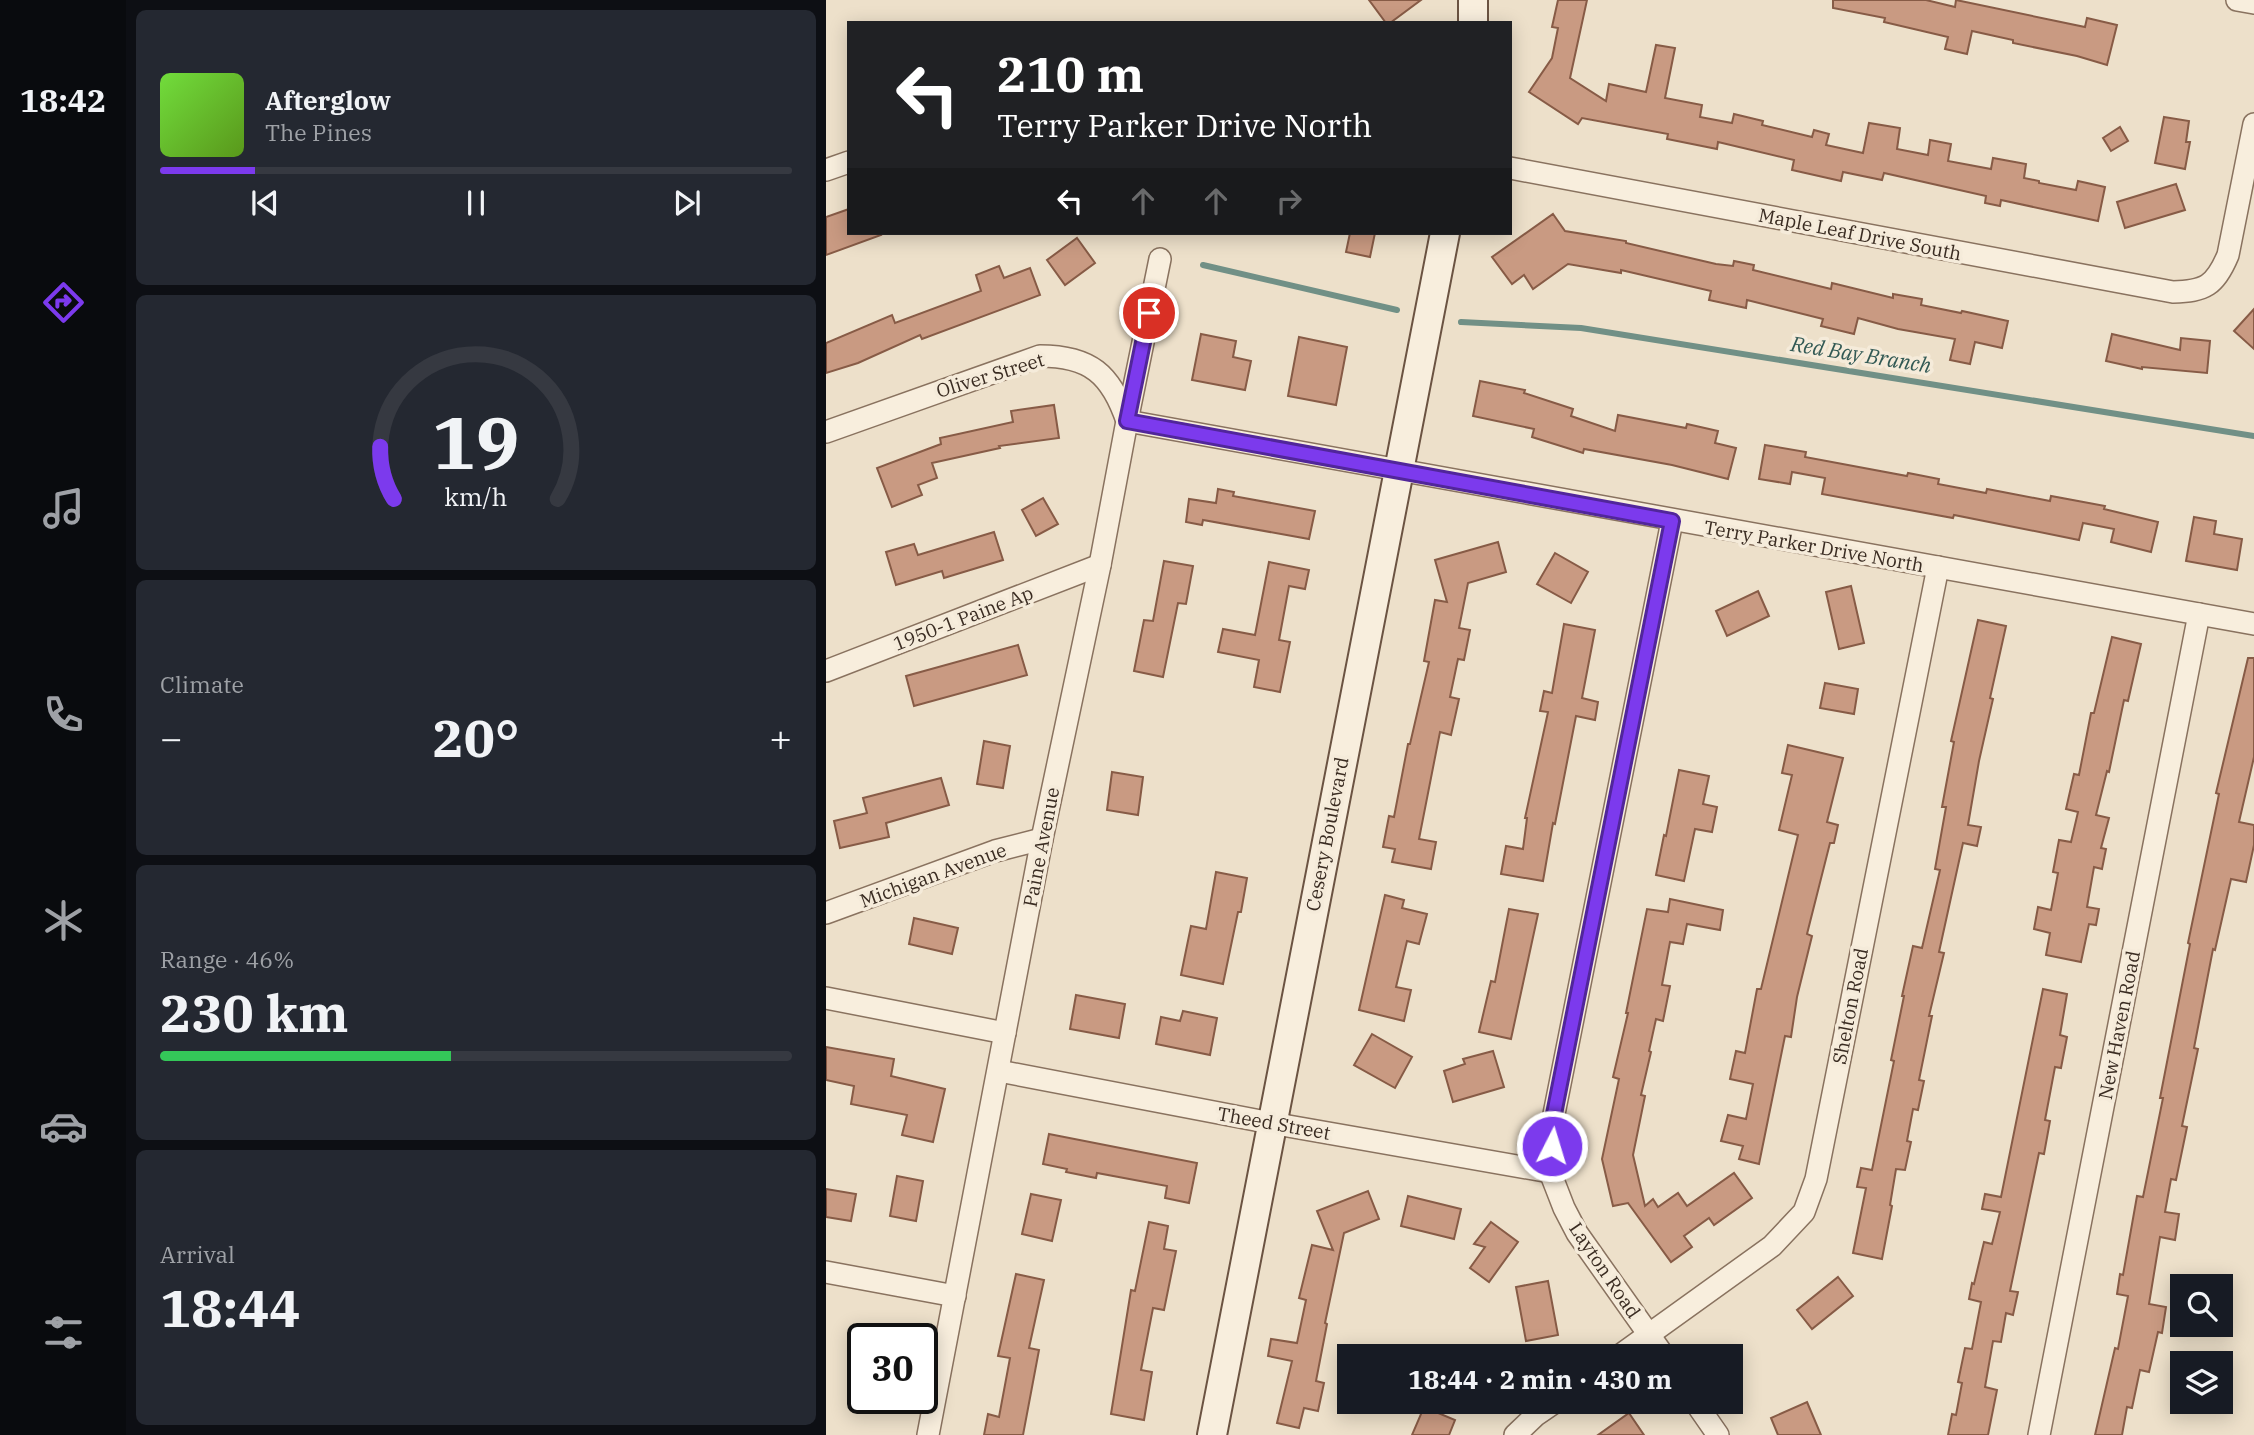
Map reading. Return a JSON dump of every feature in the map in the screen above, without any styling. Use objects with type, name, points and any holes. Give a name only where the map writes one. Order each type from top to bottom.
[{"type":"main road","points":[[1473,21],[1474,0]]},
{"type":"main road","name":"Cesery Boulevard","points":[[1212,1435],[1445,235]]},
{"type":"street","points":[[2237,0],[2254,3]]},
{"type":"street","name":"Maple Leaf Drive South","points":[[1512,168],[2172,292],[2194,292],[2220,275],[2228,255],[2254,124]]},
{"type":"street","points":[[826,170],[847,163]]},
{"type":"street","name":"Paine Avenue","points":[[928,1435],[1042,839],[1100,565],[1160,259]]},
{"type":"street","name":"Oliver Street","points":[[826,432],[1040,356],[1060,356],[1100,373],[1112,385],[1127,421]]},
{"type":"street","name":"Terry Parker Drive North","points":[[1127,421],[2254,624]]},
{"type":"street","name":"Layton Road","points":[[1655,1344],[1577,1233],[1564,1209],[1550,1172],[1553,1119],[1672,521]]},
{"type":"street","name":"1950-1 Paine Ap","points":[[826,670],[1100,565]]},
{"type":"street","name":"Shelton Road","points":[[1636,1344],[1772,1246],[1804,1212],[1816,1179],[1938,568]]},
{"type":"street","name":"New Haven Road","points":[[2039,1435],[2199,614]]},
{"type":"street","name":"Michigan Avenue","points":[[826,913],[995,851],[1042,839]]},
{"type":"street","points":[[826,998],[1005,1032]]},
{"type":"street","name":"Theed Street","points":[[999,1071],[1271,1123],[1550,1172]]},
{"type":"street","points":[[826,1272],[955,1296]]},
{"type":"street","points":[[1516,1435],[1537,1414]]},
{"type":"street","points":[[1703,1414],[1718,1435]]},
{"type":"building","points":[[1369,0],[1421,0],[1393,21],[1385,21]]},
{"type":"building","points":[[1558,0],[1587,0],[1570,78],[1606,101],[1609,84],[1646,92],[1656,45],[1675,48],[1665,98],[1702,105],[1700,117],[1732,123],[1734,114],[1763,121],[1762,125],[1812,137],[1814,130],[1829,134],[1826,145],[1863,153],[1869,123],[1900,128],[1897,149],[1928,155],[1930,140],[1951,144],[1948,161],[1991,169],[1993,158],[2026,164],[2024,178],[2039,183],[2076,190],[2078,181],[2105,187],[2098,221],[2001,200],[2000,206],[1985,203],[1986,196],[1884,173],[1882,180],[1843,172],[1841,181],[1792,170],[1794,160],[1718,142],[1717,149],[1667,139],[1668,134],[1582,118],[1578,124],[1529,92],[1552,58],[1558,28],[1552,27]]},
{"type":"building","points":[[1833,0],[1926,0],[1955,7],[1956,0],[2085,27],[2087,18],[2117,25],[2107,65],[1972,31],[1967,54],[1945,49],[1948,37],[1884,22],[1885,18],[1833,8]]},
{"type":"building","points":[[2164,117],[2189,121],[2186,142],[2190,142],[2185,169],[2155,163]]},
{"type":"building","points":[[2120,127],[2128,141],[2111,151],[2103,138]]},
{"type":"building","points":[[2176,184],[2185,210],[2125,228],[2117,202]]},
{"type":"building","points":[[847,210],[847,235],[881,235],[826,255],[826,217]]},
{"type":"building","points":[[1553,214],[1565,231],[1626,241],[1716,264],[1733,266],[1734,261],[1754,265],[1753,270],[1831,289],[1832,283],[1893,298],[1893,294],[1922,299],[1921,305],[2008,321],[2002,348],[1975,342],[1970,364],[1950,360],[1955,339],[1898,329],[1858,318],[1854,334],[1821,326],[1823,319],[1747,300],[1746,308],[1709,300],[1711,291],[1621,270],[1621,273],[1568,264],[1533,289],[1524,275],[1512,284],[1492,257]]},
{"type":"building","points":[[1350,235],[1375,235],[1370,257],[1346,252]]},
{"type":"building","points":[[1077,238],[1095,263],[1065,285],[1047,260]]},
{"type":"building","points":[[999,266],[1004,278],[1030,268],[1040,295],[922,339],[920,335],[858,363],[826,373],[826,343],[892,315],[895,323],[981,291],[976,275]]},
{"type":"building","points":[[2254,309],[2254,349],[2234,331]]},
{"type":"building","points":[[1201,334],[1236,341],[1233,357],[1251,361],[1245,390],[1192,380]]},
{"type":"building","points":[[2112,334],[2180,350],[2181,338],[2210,341],[2207,373],[2142,369],[2106,361]]},
{"type":"building","points":[[1299,337],[1347,347],[1336,405],[1288,396]]},
{"type":"building","points":[[1480,381],[1525,390],[1524,393],[1573,409],[1571,416],[1615,431],[1618,415],[1718,431],[1715,443],[1736,448],[1728,479],[1672,465],[1584,449],[1583,453],[1532,437],[1534,429],[1473,416]]},
{"type":"building","points":[[1054,405],[1059,438],[999,446],[1000,448],[932,463],[937,478],[918,485],[922,495],[892,507],[877,468],[941,444],[940,438],[1013,422],[1011,411]]},
{"type":"building","points":[[1765,445],[1806,452],[1805,457],[1907,476],[1908,473],[1939,479],[1938,484],[1986,493],[1987,489],[2050,501],[2051,496],[2105,506],[2104,509],[2158,522],[2151,552],[2111,542],[2114,529],[2083,523],[2079,540],[1954,515],[1953,518],[1822,494],[1825,478],[1792,472],[1790,484],[1759,479]]},
{"type":"building","points":[[1218,489],[1234,492],[1233,496],[1315,511],[1309,539],[1203,520],[1202,525],[1186,522],[1189,499],[1216,503]]},
{"type":"building","points":[[1043,498],[1058,524],[1036,536],[1022,510]]},
{"type":"building","points":[[2194,517],[2216,521],[2214,534],[2242,539],[2237,570],[2186,561]]},
{"type":"building","points":[[994,532],[1003,560],[944,578],[942,571],[896,585],[886,552],[914,544],[918,555]]},
{"type":"building","points":[[1498,542],[1506,572],[1468,583],[1459,628],[1470,630],[1464,660],[1458,659],[1450,697],[1459,699],[1451,735],[1440,732],[1419,839],[1436,842],[1431,869],[1392,862],[1395,849],[1383,847],[1389,816],[1394,817],[1408,744],[1429,662],[1424,661],[1435,600],[1447,602],[1435,560]]},
{"type":"building","points":[[1555,553],[1588,572],[1571,603],[1537,584]]},
{"type":"building","points":[[1164,561],[1193,566],[1186,604],[1178,603],[1163,677],[1134,671],[1144,620],[1153,621]]},
{"type":"building","points":[[1269,562],[1309,570],[1305,589],[1289,586],[1279,640],[1290,642],[1280,692],[1254,687],[1259,660],[1218,652],[1223,629],[1255,635]]},
{"type":"building","points":[[1851,586],[1864,643],[1839,649],[1826,592]]},
{"type":"building","points":[[1758,591],[1769,616],[1727,636],[1716,611]]},
{"type":"building","points":[[1978,620],[2006,626],[1990,698],[1993,699],[1968,825],[1981,827],[1977,846],[1963,843],[1939,952],[1944,953],[1929,1016],[1932,1016],[1919,1080],[1924,1081],[1918,1110],[1913,1109],[1907,1141],[1911,1142],[1905,1170],[1896,1169],[1882,1259],[1853,1253],[1866,1188],[1857,1187],[1861,1168],[1872,1170],[1913,946],[1922,948],[1940,870],[1935,869],[1946,807],[1942,807],[1954,742],[1951,741]]},
{"type":"building","points":[[1564,624],[1595,630],[1582,698],[1598,702],[1595,720],[1576,716],[1543,881],[1501,874],[1506,846],[1523,849],[1525,818],[1548,712],[1540,711],[1544,691],[1552,693]]},
{"type":"building","points":[[2112,637],[2141,644],[2128,701],[2124,700],[2109,772],[2107,771],[2096,815],[2109,818],[2101,848],[2106,849],[2102,869],[2094,867],[2087,907],[2099,909],[2096,925],[2089,924],[2081,962],[2046,955],[2050,933],[2034,929],[2038,907],[2051,910],[2058,873],[2053,872],[2059,840],[2071,842],[2078,812],[2066,809],[2074,774],[2079,775],[2091,713],[2094,713]]},
{"type":"building","points":[[1018,645],[1027,675],[914,706],[906,676]]},
{"type":"building","points":[[2248,658],[2254,658],[2254,757],[2239,822],[2254,825],[2254,845],[2246,882],[2231,879],[2215,950],[2213,949],[2194,1048],[2198,1049],[2182,1126],[2187,1127],[2176,1180],[2171,1179],[2165,1212],[2179,1214],[2175,1240],[2160,1237],[2149,1304],[2166,1307],[2162,1333],[2158,1332],[2149,1372],[2140,1370],[2132,1408],[2127,1407],[2122,1435],[2095,1435],[2115,1348],[2118,1349],[2128,1296],[2117,1294],[2120,1274],[2123,1275],[2137,1196],[2143,1197],[2163,1098],[2160,1098],[2190,944],[2188,943],[2219,794],[2216,793]]},
{"type":"building","points":[[1825,683],[1858,689],[1854,714],[1820,708]]},
{"type":"building","points":[[984,741],[1010,746],[1003,788],[977,784]]},
{"type":"building","points":[[1788,745],[1843,758],[1827,822],[1838,825],[1834,843],[1830,843],[1807,934],[1812,936],[1797,997],[1791,1037],[1785,1036],[1759,1164],[1739,1159],[1743,1146],[1721,1141],[1728,1115],[1746,1119],[1753,1084],[1730,1079],[1736,1051],[1745,1053],[1757,989],[1761,989],[1798,835],[1779,830],[1792,775],[1782,773]]},
{"type":"building","points":[[1679,770],[1709,776],[1703,804],[1717,807],[1712,832],[1695,829],[1684,881],[1656,875]]},
{"type":"building","points":[[1112,772],[1143,777],[1138,815],[1107,810]]},
{"type":"building","points":[[941,778],[949,805],[886,823],[889,837],[840,848],[834,821],[867,813],[863,798]]},
{"type":"building","points":[[1216,872],[1247,878],[1223,984],[1181,975],[1191,926],[1206,929]]},
{"type":"building","points":[[1385,895],[1404,900],[1402,908],[1427,914],[1419,944],[1407,941],[1396,987],[1411,990],[1404,1021],[1359,1010]]},
{"type":"building","points":[[1670,899],[1723,910],[1720,930],[1687,924],[1683,944],[1670,942],[1662,985],[1670,986],[1663,1021],[1656,1019],[1641,1095],[1645,1096],[1633,1155],[1645,1206],[1653,1199],[1658,1207],[1678,1193],[1687,1206],[1734,1173],[1752,1198],[1714,1225],[1709,1218],[1684,1236],[1692,1247],[1671,1262],[1628,1203],[1613,1206],[1602,1159],[1619,1079],[1613,1077],[1647,909],[1668,912]]},
{"type":"building","points":[[1509,909],[1538,914],[1511,1039],[1479,1032],[1491,981],[1495,982]]},
{"type":"building","points":[[914,918],[958,928],[952,954],[909,944]]},
{"type":"building","points":[[2043,989],[2067,994],[2060,1035],[2067,1037],[2061,1068],[2055,1067],[2045,1120],[2050,1121],[2044,1154],[2039,1153],[2010,1291],[2018,1292],[2013,1315],[2006,1313],[2001,1342],[1993,1341],[1985,1387],[1997,1390],[1988,1435],[1948,1435],[1952,1414],[1956,1415],[1962,1383],[1958,1382],[1965,1348],[1972,1349],[1981,1302],[1969,1299],[1972,1283],[1974,1284],[1984,1242],[1992,1244],[2000,1212],[1982,1209],[1985,1194],[2001,1197]]},
{"type":"building","points":[[1076,995],[1125,1004],[1119,1038],[1070,1029]]},
{"type":"building","points":[[1183,1011],[1217,1018],[1210,1055],[1156,1044],[1161,1017],[1180,1021]]},
{"type":"building","points":[[1372,1034],[1412,1057],[1395,1088],[1354,1065]]},
{"type":"building","points":[[826,1047],[894,1059],[891,1076],[945,1089],[933,1142],[902,1135],[907,1115],[851,1104],[854,1086],[826,1080]]},
{"type":"building","points":[[1493,1051],[1504,1087],[1453,1102],[1444,1071],[1465,1064],[1463,1059]]},
{"type":"building","points":[[1049,1134],[1197,1163],[1189,1203],[1165,1198],[1167,1186],[1097,1173],[1096,1178],[1043,1164]]},
{"type":"building","points":[[897,1176],[923,1181],[916,1221],[890,1216]]},
{"type":"building","points":[[826,1189],[856,1194],[851,1221],[826,1217]]},
{"type":"building","points":[[1368,1191],[1379,1219],[1344,1233],[1316,1381],[1324,1383],[1318,1411],[1304,1408],[1299,1428],[1277,1423],[1292,1361],[1268,1356],[1271,1339],[1297,1343],[1306,1300],[1299,1298],[1312,1245],[1333,1250],[1317,1211]]},
{"type":"building","points":[[1031,1194],[1061,1200],[1052,1241],[1022,1234]]},
{"type":"building","points":[[1408,1196],[1461,1209],[1454,1239],[1401,1226]]},
{"type":"building","points":[[1149,1222],[1168,1226],[1164,1249],[1176,1251],[1164,1310],[1153,1308],[1141,1370],[1152,1372],[1144,1420],[1111,1414],[1131,1290],[1135,1291]]},
{"type":"building","points":[[1491,1222],[1518,1242],[1489,1282],[1470,1268],[1485,1247],[1474,1244]]},
{"type":"building","points":[[1016,1274],[1044,1280],[1029,1348],[1039,1350],[1023,1435],[984,1435],[988,1414],[999,1417],[1010,1358],[998,1356]]},
{"type":"building","points":[[1838,1277],[1853,1296],[1812,1329],[1797,1310]]},
{"type":"building","points":[[1548,1281],[1558,1335],[1526,1341],[1516,1287]]},
{"type":"building","points":[[1807,1402],[1821,1435],[1778,1435],[1771,1418]]},
{"type":"building","points":[[1421,1414],[1441,1414],[1455,1420],[1449,1435],[1412,1435]]},
{"type":"building","points":[[1630,1414],[1644,1435],[1598,1435]]},
{"type":"waterway","points":[[1203,265],[1397,310]]},
{"type":"waterway","name":"Red Bay Branch","points":[[1461,322],[1581,328],[2254,436]]},
{"type":"route","points":[[1149,313],[1127,421],[1672,521],[1553,1119],[1552,1146]]}]
